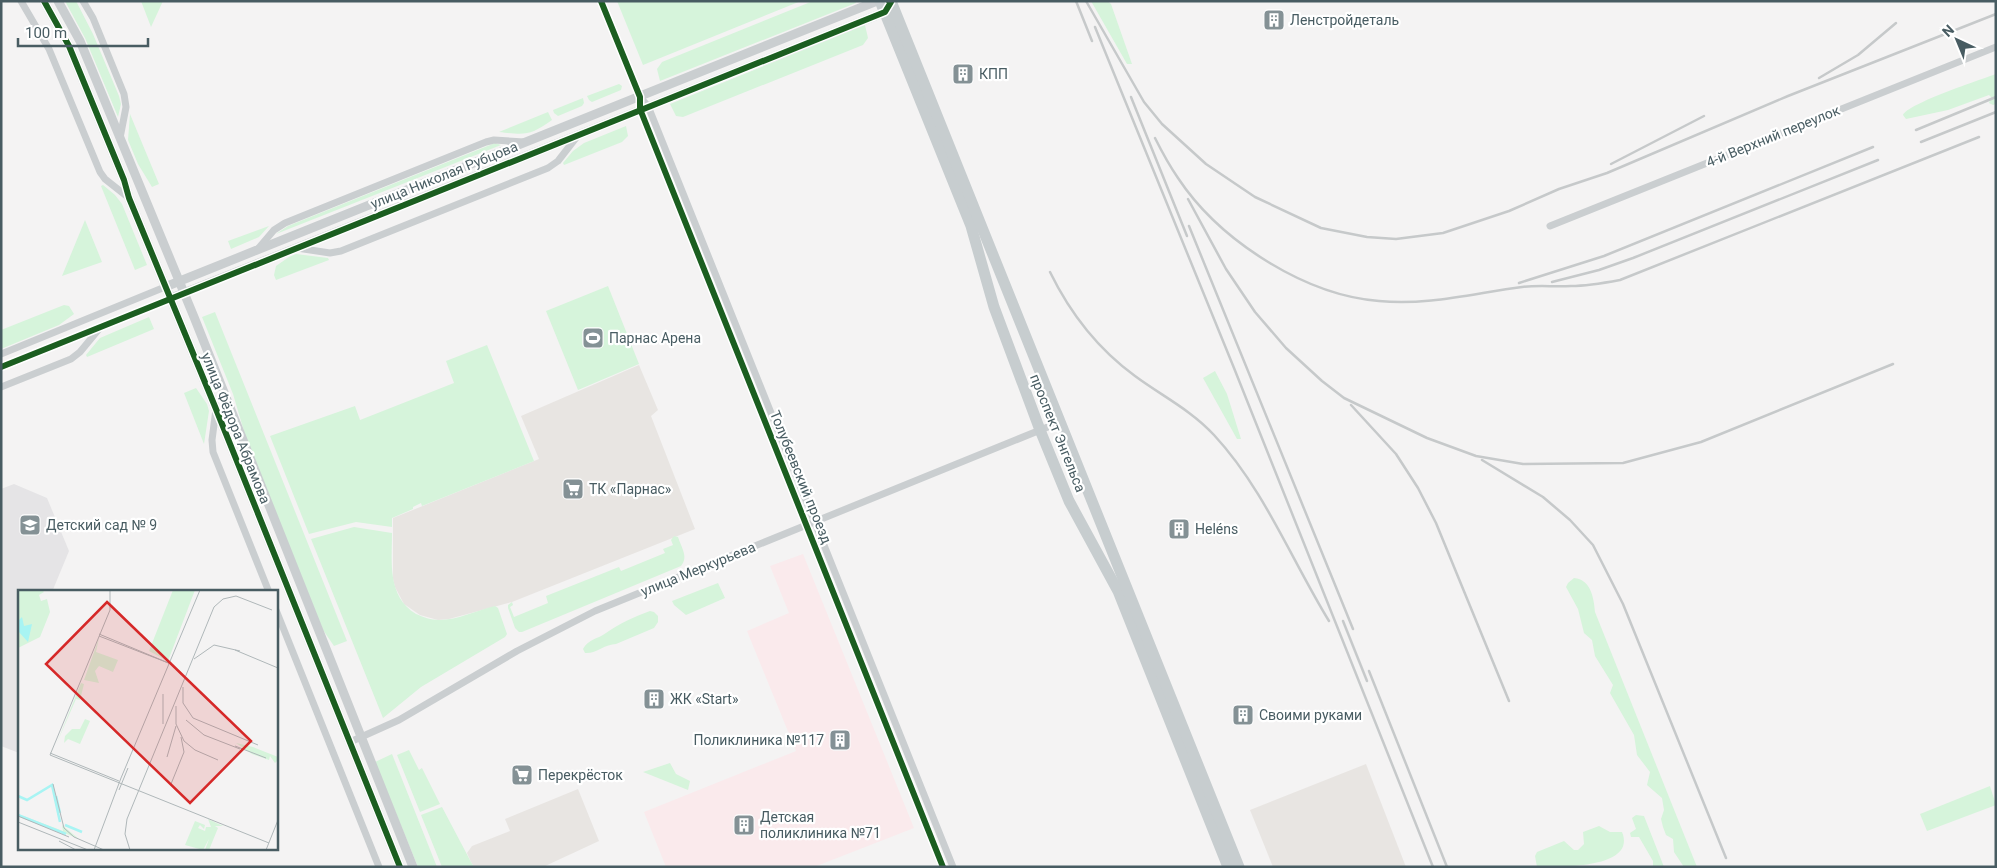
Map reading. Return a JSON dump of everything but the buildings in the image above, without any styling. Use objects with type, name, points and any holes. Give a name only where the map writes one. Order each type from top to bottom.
[{"type":"main road","name":"проспект Энгельса","points":[[887,3],[1060,422],[1239,867]]},
{"type":"main road","name":"проспект Энгельса","points":[[887,3],[971,226],[994,307],[1040,430],[1069,501],[1118,590],[1228,867]]},
{"type":"street","points":[[21,1],[50,49],[100,172],[105,180],[129,198]]},
{"type":"street","name":"улица Фёдора Абрамова","points":[[44,1],[69,46],[400,867]]},
{"type":"street","name":"улица Фёдора Абрамова","points":[[58,1],[80,41],[184,294],[413,867]]},
{"type":"street","points":[[83,1],[93,18],[126,100],[120,138]]},
{"type":"street","name":"Толубеевский проезд","points":[[601,1],[943,867]]},
{"type":"street","name":"улица Николая Рубцова","points":[[1,354],[877,1]]},
{"type":"street","name":"улица Николая Рубцова","points":[[1,367],[644,107],[887,3]]},
{"type":"street","name":"4-й Верхний переулок","points":[[1550,226],[1996,47]]},
{"type":"street","name":"Толубеевский проезд","points":[[644,107],[815,522],[953,867]]},
{"type":"street","points":[[297,248],[330,253],[341,252],[548,168],[558,161],[580,133]]},
{"type":"street","points":[[257,250],[270,234],[285,223],[486,142],[494,140],[527,143]]},
{"type":"street","points":[[1,387],[71,359],[80,352],[100,327]]},
{"type":"street","points":[[216,409],[212,440],[213,452],[268,590]]},
{"type":"street","name":"улица Меркурьева","points":[[350,742],[399,720],[517,651],[595,611],[1060,422]]},
{"type":"street","points":[[278,615],[379,867]]},
{"type":"shaded area","points":[[639,365],[658,410],[651,416],[695,529],[512,602],[449,619],[438,620],[420,615],[404,604],[393,579],[393,518],[539,459],[521,416]]},
{"type":"shaded area","points":[[14,484],[47,498],[69,551],[53,590],[18,590],[18,753],[1,746],[1,489]]},
{"type":"shaded area","points":[[803,554],[914,828],[814,867],[666,867],[644,812],[796,751],[747,631],[789,613],[770,566]]},
{"type":"shaded area","points":[[1366,764],[1406,867],[1273,867],[1250,810]]},
{"type":"shaded area","points":[[578,789],[599,841],[543,867],[474,867],[467,853],[472,846],[510,831],[505,819]]},
{"type":"green space","points":[[65,1],[76,1],[93,34],[119,96],[121,104],[118,117],[85,38]]},
{"type":"green space","points":[[141,1],[163,1],[151,27]]},
{"type":"green space","points":[[617,1],[801,1],[643,65]]},
{"type":"green space","points":[[813,1],[855,1],[856,3],[660,81],[657,69],[662,62]]},
{"type":"green space","points":[[1091,1],[1107,1],[1111,4],[1132,64],[1127,64]]},
{"type":"green space","points":[[865,25],[868,38],[863,45],[683,117],[676,116],[670,104]]},
{"type":"green space","points":[[1996,74],[1996,104],[1989,103],[1991,97],[1989,95],[1948,110],[1906,119],[1903,115],[1908,110],[1931,98]]},
{"type":"green space","points":[[619,84],[622,86],[621,90],[592,102],[587,96]]},
{"type":"green space","points":[[583,98],[584,103],[582,106],[558,116],[554,113],[553,110]]},
{"type":"green space","points":[[548,112],[552,120],[532,132],[522,134],[499,132]]},
{"type":"green space","points":[[130,114],[159,184],[152,187],[138,164],[128,140]]},
{"type":"green space","points":[[626,126],[628,136],[622,142],[564,165],[563,163],[573,151],[584,143]]},
{"type":"green space","points":[[495,143],[501,145],[276,234],[288,226]]},
{"type":"green space","points":[[103,185],[122,204],[147,265],[135,270],[101,186]]},
{"type":"green space","points":[[85,220],[102,262],[62,276]]},
{"type":"green space","points":[[269,226],[259,237],[231,249],[228,241]]},
{"type":"green space","points":[[296,254],[328,258],[329,260],[276,280],[274,275],[276,266]]},
{"type":"green space","name":"Парнас Арена","points":[[608,286],[639,364],[578,390],[546,311]]},
{"type":"green space","points":[[64,305],[69,306],[74,314],[59,325],[1,349],[1,330]]},
{"type":"green space","points":[[215,312],[347,641],[334,646],[323,630],[246,438],[233,394],[202,317]]},
{"type":"green space","points":[[149,317],[154,329],[87,357],[86,355],[100,338]]},
{"type":"green space","points":[[487,345],[534,461],[422,506],[421,503],[413,507],[413,509],[392,518],[392,527],[356,522],[309,534],[270,436],[355,406],[360,420],[454,383],[446,361]]},
{"type":"green space","points":[[1215,371],[1227,394],[1241,439],[1237,439],[1203,378]]},
{"type":"green space","points":[[196,388],[207,404],[209,411],[204,444],[184,393]]},
{"type":"green space","points":[[354,527],[392,533],[393,578],[400,598],[416,614],[433,619],[446,620],[495,606],[498,608],[507,634],[505,637],[421,687],[383,718],[311,539]]},
{"type":"green space","points":[[674,536],[678,537],[684,552],[681,566],[522,632],[515,628],[508,608],[508,605],[512,602],[513,605],[510,607],[514,617],[548,603],[546,596],[619,567],[621,571],[665,553],[663,549],[673,545],[671,540]]},
{"type":"green space","points":[[1574,578],[1584,582],[1590,590],[1595,612],[1697,867],[1684,867],[1674,852],[1673,839],[1666,835],[1661,819],[1664,810],[1662,798],[1647,785],[1650,772],[1637,755],[1634,735],[1610,693],[1613,685],[1595,656],[1592,640],[1584,633],[1578,609],[1566,587]]},
{"type":"green space","points":[[718,583],[725,598],[686,615],[672,601]]},
{"type":"green space","points":[[650,611],[658,616],[658,622],[654,628],[616,644],[585,653],[583,649],[590,641],[627,620]]},
{"type":"green space","points":[[409,750],[419,770],[422,768],[440,804],[420,812],[397,755]]},
{"type":"green space","points":[[392,754],[437,867],[418,867],[375,762]]},
{"type":"green space","points":[[670,763],[676,774],[690,781],[688,790],[643,772]]},
{"type":"green space","points":[[1990,786],[1996,805],[1927,831],[1920,814]]},
{"type":"green space","points":[[442,807],[474,867],[442,867],[421,815]]},
{"type":"green space","points":[[1636,815],[1644,816],[1664,867],[1653,867],[1653,861],[1639,837],[1631,837],[1630,833],[1636,829],[1632,818]]},
{"type":"green space","points":[[1599,826],[1610,832],[1622,832],[1624,844],[1619,853],[1609,859],[1595,863],[1563,867],[1537,867],[1535,856],[1537,852],[1564,841],[1574,850],[1578,850],[1584,844],[1583,832]]},
{"type":"railway","points":[[1076,1],[1092,41]]},
{"type":"railway","points":[[1086,1],[1144,102],[1162,124],[1206,164],[1255,197],[1321,228],[1367,237],[1396,239],[1443,233],[1509,211],[1559,189],[1607,173],[1788,96],[1996,14]]},
{"type":"railway","points":[[1819,78],[1858,55],[1896,23]]},
{"type":"railway","points":[[1095,27],[1234,368],[1433,867]]},
{"type":"railway","points":[[1131,97],[1187,236]]},
{"type":"railway","points":[[1916,130],[1996,97]]},
{"type":"railway","points":[[1921,142],[1996,112]]},
{"type":"railway","points":[[1611,164],[1704,116]]},
{"type":"railway","points":[[1155,138],[1175,173],[1195,201],[1216,223],[1240,243],[1266,260],[1293,276],[1351,297],[1379,301],[1415,302],[1522,287],[1584,285],[1620,280],[1979,137]]},
{"type":"railway","points":[[1519,283],[1604,256],[1873,147]]},
{"type":"railway","points":[[1552,282],[1599,270],[1633,258],[1878,160]]},
{"type":"railway","points":[[1188,199],[1226,269],[1255,312],[1286,348],[1322,381],[1344,398],[1427,438],[1476,456],[1523,464],[1623,463],[1701,442],[1893,364]]},
{"type":"railway","points":[[1189,226],[1353,629]]},
{"type":"railway","points":[[1050,272],[1076,316],[1097,342],[1135,376],[1196,418],[1232,456],[1262,501],[1329,621]]},
{"type":"railway","points":[[1351,405],[1396,454],[1418,488],[1436,523],[1509,701]]},
{"type":"railway","points":[[1482,460],[1543,497],[1570,520],[1593,545],[1623,604],[1726,858]]},
{"type":"railway","points":[[1343,621],[1367,681]]},
{"type":"railway","points":[[1369,671],[1447,867]]},
{"type":"cycle path","points":[[44,1],[69,46],[400,867]]},
{"type":"cycle path","points":[[601,1],[640,97],[640,109],[943,867]]},
{"type":"cycle path","points":[[1,367],[885,12],[891,2],[889,1]]},
{"type":"place","name":"Ленстройдеталь","points":[[1274,20]]},
{"type":"place","name":"КПП","points":[[963,74]]},
{"type":"place","name":"Парнас Арена","points":[[593,338]]},
{"type":"place","name":"ТК «Парнас»","points":[[573,489]]},
{"type":"place","name":"Детский сад № 9","points":[[30,525]]},
{"type":"place","name":"Heléns","points":[[1179,529]]},
{"type":"place","name":"ЖК «Start»","points":[[654,699]]},
{"type":"place","name":"Своими руками","points":[[1243,715]]},
{"type":"place","name":"Поликлиника №117","points":[[840,740]]},
{"type":"place","name":"Перекрёсток","points":[[522,775]]},
{"type":"place","name":"Детская поликлиника №71","points":[[744,825]]}]
